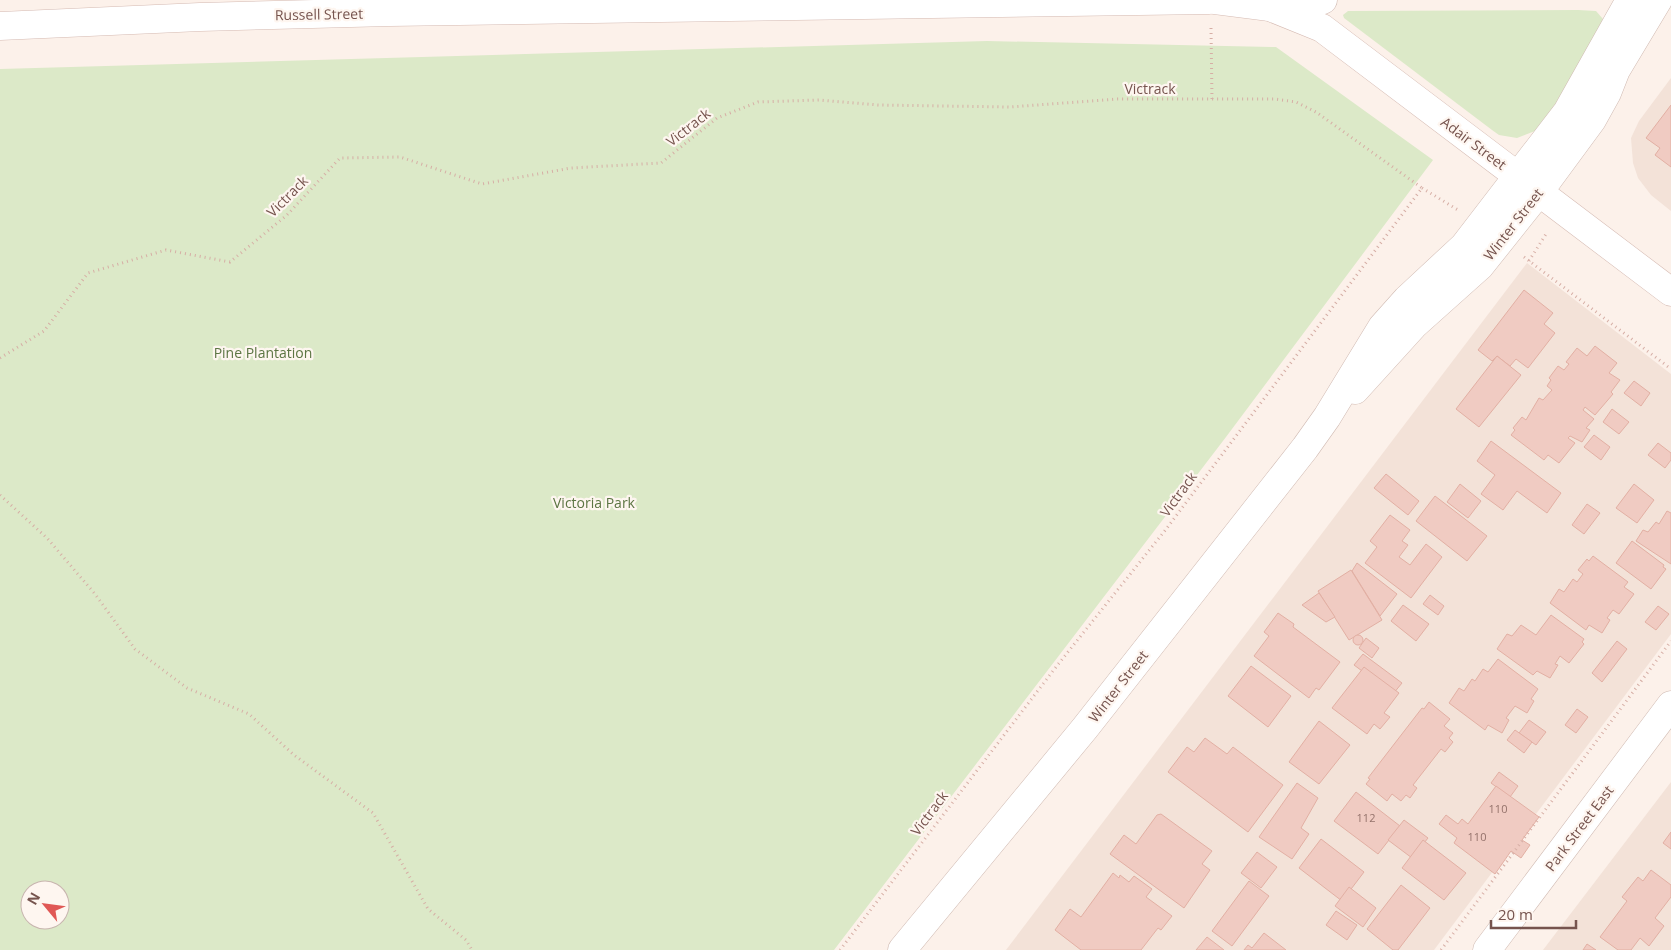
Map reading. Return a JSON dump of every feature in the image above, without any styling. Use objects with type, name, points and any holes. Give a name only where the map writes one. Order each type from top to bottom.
[{"type":"street","name":"Russell Street","points":[[0,26],[200,9],[1147,0],[1212,8],[1298,7],[1323,0]]},
{"type":"street","name":"Winter Street","points":[[1491,233],[1517,176],[1576,98],[1630,0]]},
{"type":"street","name":"Winter Street","points":[[902,950],[1085,728],[1328,417],[1382,327],[1407,299],[1455,255],[1491,233],[1539,192],[1592,120],[1605,97],[1616,70],[1658,0]]},
{"type":"street","name":"Adair Street","points":[[1270,7],[1310,21],[1330,34],[1671,292]]},
{"type":"street","name":"Park Street East","points":[[1487,950],[1671,705]]},
{"type":"path","points":[[1212,8],[1212,100]]},
{"type":"path","name":"Victrack","points":[[0,358],[44,331],[88,273],[166,250],[230,262],[287,215],[340,158],[400,157],[482,184],[571,168],[661,163],[717,118],[758,102],[819,100],[878,105],[1010,107],[1118,99],[1212,100],[1275,98],[1306,106],[1422,188],[1167,528],[1056,667],[840,950]]},
{"type":"path","points":[[1422,188],[1491,233],[1671,369]]},
{"type":"path","points":[[0,495],[47,538],[95,594],[135,649],[187,688],[249,714],[294,755],[373,812],[428,909],[466,940],[472,950]]},
{"type":"path","points":[[1441,950],[1671,641]]},
{"type":"shaded area","points":[[1671,78],[1671,211],[1651,195],[1638,178],[1633,163],[1631,138],[1639,121]]},
{"type":"shaded area","points":[[1527,263],[1671,374],[1671,634],[1434,950],[1006,950]]},
{"type":"shaded area","points":[[1671,782],[1671,950],[1543,950]]},
{"type":"green space","points":[[1348,11],[1596,11],[1603,19],[1569,89],[1535,131],[1517,138],[1499,135],[1344,18],[1343,15]]},
{"type":"green space","name":"Victoria Park","points":[[987,41],[1276,47],[1433,160],[1226,437],[834,950],[0,950],[0,69]]},
{"type":"building","points":[[1671,105],[1671,167],[1655,155],[1660,148],[1646,138]]},
{"type":"building","points":[[1524,290],[1553,313],[1544,324],[1555,333],[1528,368],[1516,359],[1510,366],[1497,356],[1492,361],[1478,350]]},
{"type":"building","points":[[1595,346],[1617,363],[1609,373],[1620,380],[1611,392],[1613,394],[1595,415],[1585,407],[1583,410],[1594,419],[1586,428],[1590,430],[1582,442],[1570,436],[1568,438],[1575,443],[1559,463],[1548,455],[1544,460],[1511,435],[1515,430],[1513,428],[1522,417],[1526,420],[1539,398],[1543,400],[1552,390],[1547,386],[1551,380],[1549,378],[1558,366],[1564,370],[1569,364],[1566,362],[1577,348],[1587,356]]},
{"type":"building","points":[[1497,356],[1521,375],[1479,427],[1456,409]]},
{"type":"building","points":[[1634,381],[1650,393],[1641,406],[1624,393]]},
{"type":"building","points":[[1612,409],[1629,422],[1619,434],[1603,422]]},
{"type":"building","points":[[1594,435],[1610,447],[1601,460],[1584,447]]},
{"type":"building","points":[[1491,441],[1561,493],[1547,513],[1517,491],[1503,510],[1481,494],[1495,475],[1477,461]]},
{"type":"building","points":[[1658,443],[1671,453],[1671,460],[1665,468],[1648,455]]},
{"type":"building","points":[[1386,474],[1419,501],[1408,515],[1374,488]]},
{"type":"building","points":[[1460,484],[1481,501],[1468,518],[1447,502]]},
{"type":"building","points":[[1634,484],[1654,500],[1637,523],[1616,508]]},
{"type":"building","points":[[1435,496],[1487,536],[1467,561],[1416,521]]},
{"type":"building","points":[[1587,504],[1600,513],[1584,534],[1572,525]]},
{"type":"building","points":[[1667,511],[1671,513],[1671,564],[1636,541],[1643,530],[1648,532],[1656,522],[1659,524]]},
{"type":"building","points":[[1390,515],[1410,530],[1402,541],[1408,545],[1399,557],[1410,565],[1426,544],[1442,557],[1411,598],[1365,563],[1377,547],[1370,541]]},
{"type":"building","points":[[1632,541],[1664,565],[1663,567],[1666,569],[1651,589],[1616,563]]},
{"type":"building","points":[[1593,556],[1628,582],[1624,587],[1634,594],[1619,614],[1613,610],[1607,618],[1610,620],[1602,633],[1589,625],[1586,630],[1550,603],[1559,589],[1564,592],[1573,579],[1577,582],[1583,574],[1578,570],[1587,559],[1589,561]]},
{"type":"building","points":[[1357,563],[1397,594],[1380,616],[1352,571]]},
{"type":"building","points":[[1351,570],[1382,620],[1349,640],[1318,591]]},
{"type":"building","points":[[1319,593],[1335,617],[1326,622],[1302,605]]},
{"type":"building","points":[[1430,595],[1444,606],[1438,615],[1423,604]]},
{"type":"building","points":[[1403,605],[1429,624],[1416,641],[1391,621]]},
{"type":"building","points":[[1658,606],[1669,614],[1656,630],[1645,622]]},
{"type":"building","points":[[1278,613],[1294,624],[1293,627],[1340,662],[1319,690],[1316,688],[1309,698],[1254,656],[1269,636],[1264,632]]},
{"type":"building","points":[[1551,615],[1584,639],[1582,642],[1584,644],[1569,663],[1560,656],[1555,664],[1558,665],[1550,678],[1537,671],[1533,675],[1497,649],[1507,634],[1512,636],[1521,625],[1536,635]]},
{"type":"building","points":[[1356,635],[1360,635],[1363,640],[1362,644],[1356,645],[1353,642],[1353,638]]},
{"type":"building","points":[[1366,638],[1379,648],[1372,658],[1359,648]]},
{"type":"building","points":[[1617,641],[1627,649],[1602,682],[1592,673]]},
{"type":"building","points":[[1363,654],[1402,683],[1393,694],[1354,665]]},
{"type":"building","points":[[1498,659],[1538,689],[1531,699],[1534,701],[1527,713],[1515,706],[1506,718],[1509,720],[1502,733],[1488,725],[1485,730],[1449,703],[1459,688],[1464,691],[1472,679],[1475,681],[1483,669],[1488,672]]},
{"type":"building","points":[[1251,666],[1291,696],[1268,727],[1228,696]]},
{"type":"building","points":[[1364,667],[1399,693],[1384,713],[1390,717],[1380,729],[1374,724],[1367,734],[1332,708]]},
{"type":"building","points":[[1429,702],[1450,719],[1444,726],[1453,733],[1449,738],[1453,742],[1445,752],[1441,749],[1413,785],[1417,788],[1410,798],[1406,795],[1401,801],[1392,794],[1387,801],[1366,784],[1370,779],[1368,778],[1422,708],[1424,709]]},
{"type":"building","points":[[1577,709],[1588,717],[1576,733],[1565,725]]},
{"type":"building","points":[[1529,720],[1546,732],[1536,745],[1519,733]]},
{"type":"building","points":[[1319,721],[1350,745],[1319,784],[1289,762]]},
{"type":"building","points":[[1515,730],[1532,742],[1524,753],[1507,740]]},
{"type":"building","points":[[1205,738],[1227,754],[1233,747],[1283,785],[1248,832],[1168,772],[1187,747],[1194,752]]},
{"type":"building","points":[[1499,772],[1518,786],[1510,797],[1491,783]]},
{"type":"building","points":[[1297,783],[1318,798],[1301,828],[1309,834],[1292,859],[1259,837]]},
{"type":"building","points":[[1496,786],[1539,817],[1522,840],[1530,845],[1521,858],[1511,851],[1495,874],[1454,843],[1457,838],[1439,824],[1446,815],[1458,824],[1462,819],[1468,824]]},
{"type":"building","points":[[1356,792],[1400,826],[1378,854],[1334,821]]},
{"type":"building","points":[[1161,814],[1212,851],[1202,864],[1210,870],[1184,908],[1110,854],[1124,835],[1136,844],[1157,815]]},
{"type":"building","points":[[1404,820],[1428,838],[1412,858],[1388,840]]},
{"type":"building","points":[[1671,832],[1671,849],[1663,843]]},
{"type":"building","points":[[1321,839],[1364,872],[1342,901],[1299,868]]},
{"type":"building","points":[[1423,840],[1466,873],[1444,900],[1402,868]]},
{"type":"building","points":[[1257,852],[1277,867],[1261,888],[1241,873]]},
{"type":"building","points":[[1651,870],[1671,885],[1671,897],[1655,918],[1664,926],[1649,946],[1640,938],[1631,950],[1618,950],[1600,937],[1627,901],[1622,897],[1638,877],[1643,881]]},
{"type":"building","points":[[1113,873],[1119,878],[1120,875],[1129,882],[1134,876],[1152,889],[1146,897],[1172,916],[1161,930],[1158,928],[1141,950],[1081,950],[1055,930],[1070,909],[1081,917]]},
{"type":"building","points":[[1249,881],[1269,896],[1232,946],[1212,931]]},
{"type":"building","points":[[1401,885],[1430,908],[1398,950],[1393,950],[1367,929]]},
{"type":"building","points":[[1349,887],[1376,908],[1363,927],[1335,906]]},
{"type":"building","points":[[1336,911],[1357,925],[1347,940],[1326,925]]},
{"type":"building","points":[[1264,933],[1286,950],[1244,950],[1248,945],[1252,948]]},
{"type":"building","points":[[1207,937],[1224,950],[1196,950]]},
{"type":"building","points":[[1587,944],[1596,950],[1583,950]]},
{"type":"park label","name":"Pine Plantation","points":[[263,352]]}]
